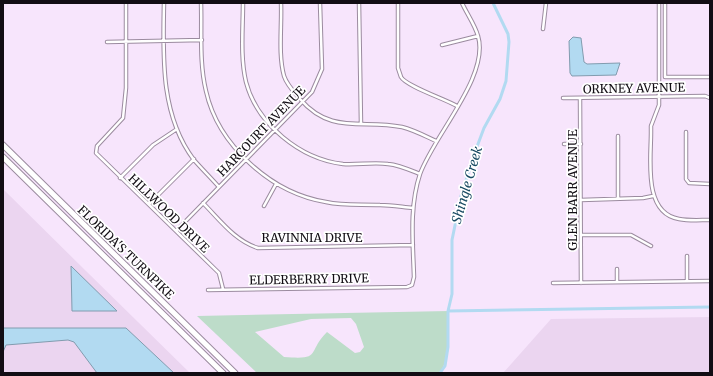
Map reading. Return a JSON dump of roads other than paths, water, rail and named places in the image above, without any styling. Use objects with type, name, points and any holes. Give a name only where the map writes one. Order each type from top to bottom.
[{"type":"highway","name":"FLORIDA'S TURNPIKE","points":[[3,145],[235,373]]},
{"type":"highway","name":"FLORIDA'S TURNPIKE","points":[[3,157],[223,373]]},
{"type":"street","points":[[125,42],[126,3]]},
{"type":"street","points":[[164,3],[164,73],[168,101],[177,129],[194,159],[219,187]]},
{"type":"street","points":[[202,3],[203,71],[210,104],[230,141],[246,159],[276,184],[305,198],[344,205],[381,205],[413,208]]},
{"type":"street","points":[[243,3],[244,69],[246,81],[256,108],[276,130],[297,148],[325,160],[343,164],[388,164],[420,174]]},
{"type":"street","points":[[281,3],[283,66],[285,78],[290,88],[302,102],[321,117],[329,121],[343,124],[402,128],[436,141]]},
{"type":"street","name":"HARCOURT AVENUE","points":[[176,231],[312,92],[322,69],[320,3]]},
{"type":"street","points":[[359,3],[361,125]]},
{"type":"street","points":[[398,3],[398,68],[401,77],[416,88],[436,95],[457,106]]},
{"type":"street","points":[[413,245],[413,208],[420,174],[436,141],[476,72],[480,48],[478,36],[462,3]]},
{"type":"street","points":[[543,29],[546,3]]},
{"type":"street","points":[[659,3],[659,105],[651,126],[653,196],[661,210],[669,216],[678,219],[710,220]]},
{"type":"street","points":[[665,3],[665,77],[710,77]]},
{"type":"street","points":[[442,45],[478,36]]},
{"type":"street","points":[[107,42],[202,40]]},
{"type":"street","name":"HILLWOOD DRIVE","points":[[125,42],[126,88],[122,118],[97,146],[96,153],[219,273],[223,289]]},
{"type":"street","name":"ORKNEY AVENUE","points":[[563,98],[659,98],[705,96],[710,98]]},
{"type":"street","name":"GLEN BARR AVENUE","points":[[580,98],[582,235],[581,283]]},
{"type":"street","points":[[120,178],[153,145],[177,129]]},
{"type":"street","points":[[686,132],[686,179],[692,184],[710,184]]},
{"type":"street","points":[[618,136],[618,200]]},
{"type":"street","points":[[564,144],[581,144]]},
{"type":"street","points":[[149,204],[194,159]]},
{"type":"street","points":[[264,206],[276,184]]},
{"type":"street","points":[[581,200],[618,200],[653,196]]},
{"type":"street","name":"RAVINNIA DRIVE","points":[[203,203],[238,238],[247,244],[258,248],[413,245]]},
{"type":"street","points":[[582,235],[631,235],[651,246]]},
{"type":"street","name":"ELDERBERRY DRIVE","points":[[208,290],[410,287],[414,277],[413,245]]},
{"type":"street","points":[[687,256],[688,281]]},
{"type":"street","points":[[617,269],[617,282]]},
{"type":"street","points":[[553,283],[710,281]]},
{"type":"water","points":[[573,37],[581,38],[584,62],[587,64],[620,63],[616,75],[572,76],[570,73],[569,41]]},
{"type":"water","points":[[71,266],[117,311],[72,311]]},
{"type":"water","points":[[3,328],[126,328],[174,373],[97,373],[74,342],[68,340],[6,345],[3,352]]},
{"type":"waterway","name":"Shingle Creek","points":[[440,373],[445,366],[448,347],[448,311],[452,294],[452,240],[461,196],[484,128],[500,99],[506,81],[509,42],[508,34],[493,3]]},
{"type":"waterway","points":[[448,311],[710,307]]}]
